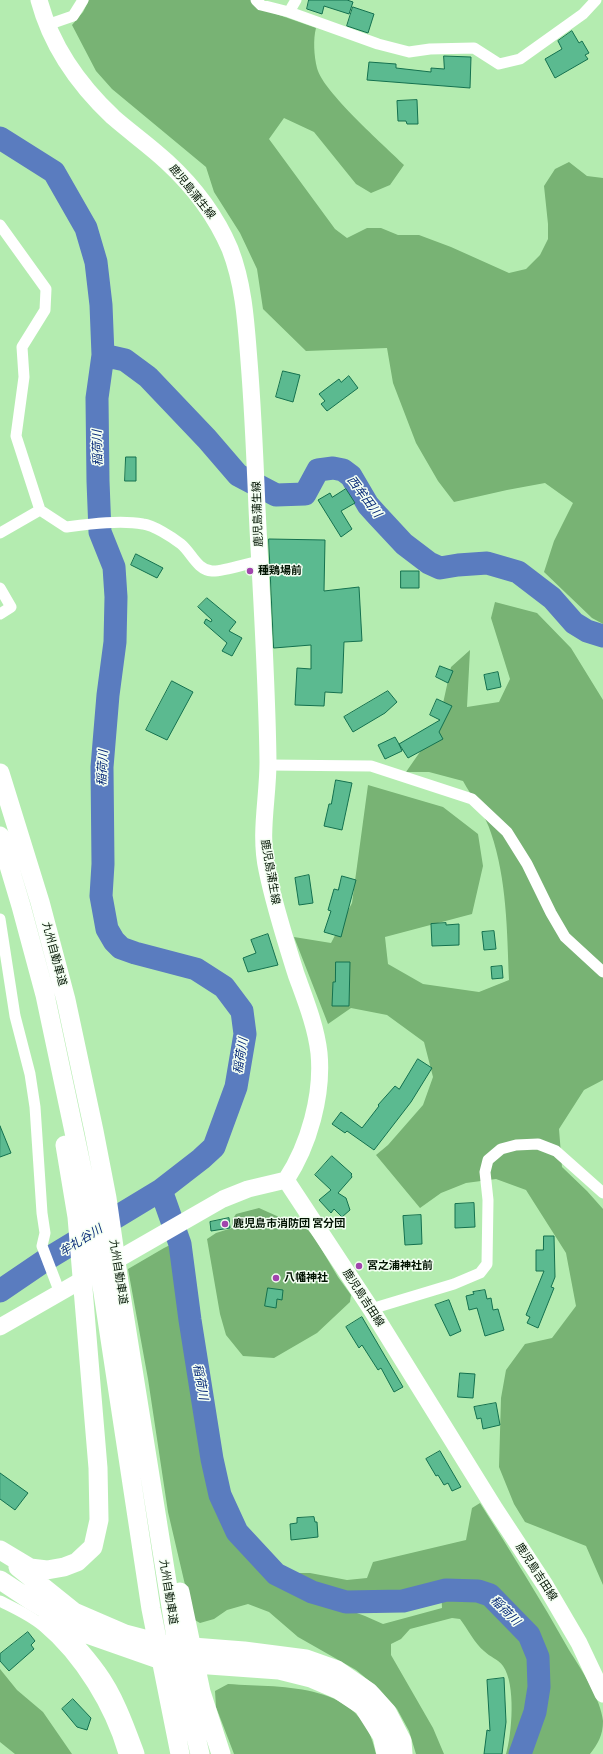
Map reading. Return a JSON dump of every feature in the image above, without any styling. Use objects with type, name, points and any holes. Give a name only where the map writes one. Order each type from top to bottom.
[{"type":"highway","name":"九州自動車道","points":[[0,773],[40,902],[66,1000],[107,1198],[111,1286],[151,1609],[184,1691],[200,1754]]},
{"type":"highway","name":"九州自動車道","points":[[0,836],[45,995],[84,1212],[111,1286],[146,1444],[178,1613],[184,1691],[180,1754]]},
{"type":"highway","points":[[0,1551],[30,1568],[47,1570],[64,1568],[77,1562],[93,1547],[99,1520],[98,1468],[84,1304],[84,1212]]},
{"type":"highway","points":[[0,1551],[74,1612],[126,1634],[168,1645],[244,1651],[306,1660],[337,1670],[369,1692],[387,1712],[402,1741],[403,1754]]},
{"type":"highway","points":[[0,1580],[32,1601],[90,1635],[167,1662],[279,1670],[318,1681],[339,1690],[363,1706],[382,1736],[386,1754]]},
{"type":"highway","points":[[32,1601],[73,1644],[98,1674],[121,1718],[135,1754]]},
{"type":"highway","points":[[184,1691],[221,1754]]},
{"type":"main road","name":"鹿児島蒲生線","points":[[39,0],[48,25],[66,60],[80,80],[114,117],[168,162],[212,214],[229,248],[242,294],[247,324],[256,473],[268,765],[263,822],[263,847],[278,917],[314,1027],[319,1052],[320,1081],[314,1112],[298,1159],[286,1180]]},
{"type":"main road","points":[[0,1327],[223,1199],[248,1189],[286,1180]]},
{"type":"main road","name":"鹿児島吉田線","points":[[286,1180],[371,1309],[491,1502],[545,1585],[575,1637],[603,1694]]},
{"type":"street","points":[[48,25],[72,16],[83,0]]},
{"type":"street","points":[[256,0],[261,5],[289,12],[378,44],[409,52],[430,49],[474,48],[499,64],[520,59],[582,14],[596,0]]},
{"type":"street","points":[[289,12],[296,0]]},
{"type":"street","points":[[0,225],[46,289],[45,310],[22,347],[24,377],[16,436],[40,510],[66,528],[86,525],[132,523],[144,524],[182,544],[189,555],[204,569],[213,571],[260,561]]},
{"type":"street","points":[[0,533],[40,510]]},
{"type":"street","points":[[0,588],[11,608],[0,614]]},
{"type":"street","points":[[268,765],[371,766],[472,799],[507,832],[527,864],[551,913],[565,937],[603,972]]},
{"type":"street","points":[[0,919],[3,950],[15,1016],[30,1074],[35,1107],[42,1213],[45,1233],[42,1246],[60,1293]]},
{"type":"street","points":[[371,1309],[454,1284],[480,1273],[487,1264],[488,1215],[485,1172],[488,1160],[501,1149],[516,1145],[538,1144],[556,1151],[603,1193]]},
{"type":"street","points":[[0,1601],[30,1617],[43,1626],[71,1656],[90,1680],[101,1700],[113,1723],[124,1754]]},
{"type":"green space","points":[[89,0],[251,0],[254,5],[262,9],[316,28],[314,42],[315,58],[317,68],[322,78],[342,104],[404,165],[390,185],[371,193],[356,184],[314,132],[284,118],[269,139],[335,229],[347,238],[367,228],[381,228],[398,235],[419,235],[451,247],[509,273],[526,269],[540,255],[548,239],[544,186],[555,169],[569,162],[587,176],[603,178],[603,624],[592,618],[544,572],[554,541],[573,503],[545,483],[454,502],[438,481],[416,443],[393,383],[387,348],[306,351],[263,309],[257,269],[240,233],[214,192],[206,167],[112,89],[96,71],[72,25],[83,12]]},
{"type":"green space","points":[[495,602],[537,613],[571,648],[603,700],[603,1080],[584,1090],[559,1129],[562,1167],[603,1209],[603,1585],[586,1546],[525,1522],[514,1504],[499,1467],[501,1398],[506,1370],[525,1344],[552,1338],[576,1306],[566,1253],[526,1190],[496,1179],[466,1183],[441,1193],[420,1208],[376,1155],[388,1145],[423,1105],[433,1077],[424,1042],[387,1015],[351,1008],[328,1024],[294,937],[331,943],[352,903],[368,785],[443,807],[478,834],[483,866],[472,914],[385,937],[388,964],[423,984],[479,992],[509,980],[507,924],[503,887],[496,851],[486,820],[463,781],[429,772],[406,772],[438,726],[451,667],[470,650],[467,707],[499,702],[510,679],[491,618]]},
{"type":"green space","points":[[259,1208],[308,1230],[351,1295],[350,1302],[317,1333],[274,1358],[243,1356],[226,1335],[220,1314],[207,1239],[216,1233],[232,1228],[232,1220],[236,1214]]},
{"type":"green space","points":[[172,1244],[175,1251],[178,1287],[187,1350],[210,1489],[226,1524],[247,1554],[262,1570],[288,1588],[383,1624],[442,1608],[441,1588],[398,1604],[387,1606],[374,1605],[347,1600],[320,1591],[298,1581],[295,1573],[310,1573],[347,1580],[367,1578],[373,1562],[466,1540],[472,1508],[480,1503],[537,1594],[585,1675],[599,1703],[603,1726],[600,1739],[590,1754],[506,1754],[510,1734],[512,1709],[510,1685],[507,1674],[501,1664],[477,1644],[460,1619],[452,1618],[410,1629],[401,1639],[391,1644],[391,1655],[433,1728],[444,1754],[416,1754],[409,1731],[397,1709],[379,1689],[356,1670],[298,1637],[269,1612],[248,1604],[227,1610],[214,1619],[200,1623],[193,1619],[168,1512],[148,1379],[128,1269]]},
{"type":"green space","points":[[0,1669],[17,1690],[43,1712],[72,1754],[15,1754],[0,1742]]},
{"type":"green space","points":[[228,1684],[274,1686],[297,1689],[318,1693],[338,1701],[355,1713],[368,1730],[376,1754],[234,1754],[216,1707],[215,1691]]},
{"type":"building","points":[[309,0],[347,0],[353,2],[349,14],[324,6],[322,14],[307,9]]},
{"type":"building","points":[[353,7],[374,14],[368,33],[347,26]]},
{"type":"building","points":[[572,31],[579,43],[582,41],[589,53],[585,55],[588,59],[555,78],[545,59],[562,49],[558,41]]},
{"type":"building","points":[[444,56],[471,57],[470,88],[367,80],[369,62],[396,64],[396,68],[431,72],[431,68],[444,69]]},
{"type":"building","points":[[417,100],[418,124],[407,124],[406,121],[398,121],[397,101]]},
{"type":"building","points":[[283,371],[300,375],[293,402],[276,397]]},
{"type":"building","points":[[349,376],[358,388],[327,411],[321,404],[325,401],[319,394],[339,379],[341,382]]},
{"type":"building","points":[[126,457],[136,457],[136,481],[125,481]]},
{"type":"building","points":[[346,489],[355,503],[341,511],[352,529],[341,537],[318,500],[330,493],[332,497]]},
{"type":"building","points":[[269,539],[325,540],[324,591],[359,587],[362,641],[344,642],[342,693],[325,692],[324,706],[295,705],[297,668],[311,669],[311,645],[274,648]]},
{"type":"building","points":[[136,554],[163,568],[157,578],[131,565]]},
{"type":"building","points":[[401,571],[419,571],[419,588],[401,588]]},
{"type":"building","points":[[207,598],[236,622],[229,631],[242,638],[232,656],[222,651],[227,643],[204,623],[206,619],[211,622],[212,620],[198,607]]},
{"type":"building","points":[[440,666],[453,671],[448,683],[436,677]]},
{"type":"building","points":[[498,672],[501,687],[487,690],[484,675]]},
{"type":"building","points":[[172,681],[193,692],[167,740],[146,730]]},
{"type":"building","points":[[388,691],[397,702],[385,713],[353,732],[344,717]]},
{"type":"building","points":[[437,699],[452,706],[439,732],[443,739],[408,758],[399,744],[440,720],[430,715]]},
{"type":"building","points":[[395,737],[402,751],[385,759],[378,745]]},
{"type":"building","points":[[336,780],[352,783],[342,830],[324,826],[329,804],[331,804]]},
{"type":"building","points":[[309,875],[313,903],[299,905],[295,878]]},
{"type":"building","points":[[342,876],[356,880],[341,937],[324,932],[331,911],[328,910],[334,889],[338,890]]},
{"type":"building","points":[[446,923],[446,925],[459,924],[459,945],[432,946],[431,924]]},
{"type":"building","points":[[494,931],[496,949],[484,950],[482,932]]},
{"type":"building","points":[[268,934],[278,965],[248,972],[243,958],[256,953],[251,940]]},
{"type":"building","points":[[336,962],[350,962],[349,1006],[332,1006]]},
{"type":"building","points":[[502,966],[503,978],[492,979],[491,967]]},
{"type":"building","points":[[418,1059],[432,1068],[411,1102],[374,1150],[347,1131],[345,1133],[332,1124],[341,1112],[362,1128],[379,1106],[378,1105],[395,1086],[399,1089]]},
{"type":"building","points":[[0,1126],[11,1153],[0,1157]]},
{"type":"building","points":[[332,1156],[352,1174],[352,1177],[338,1193],[346,1198],[350,1210],[342,1217],[334,1209],[331,1213],[319,1200],[331,1190],[315,1175]]},
{"type":"building","points":[[474,1203],[475,1227],[455,1228],[455,1204]]},
{"type":"building","points":[[421,1215],[422,1244],[405,1245],[403,1216]]},
{"type":"building","points":[[229,1218],[230,1228],[211,1231],[210,1222]]},
{"type":"building","points":[[544,1236],[554,1236],[555,1277],[551,1287],[554,1288],[538,1328],[527,1323],[530,1317],[526,1315],[544,1271],[536,1271],[536,1250],[543,1250]]},
{"type":"building","points":[[268,1288],[283,1290],[282,1300],[277,1299],[276,1308],[265,1306]]},
{"type":"building","points":[[485,1290],[487,1299],[491,1298],[493,1310],[498,1309],[504,1330],[485,1336],[477,1308],[469,1310],[466,1296],[474,1294],[473,1292]]},
{"type":"building","points":[[449,1300],[461,1331],[450,1336],[435,1305]]},
{"type":"building","points":[[362,1317],[403,1387],[394,1392],[381,1368],[378,1370],[362,1345],[359,1348],[346,1327]]},
{"type":"building","points":[[460,1373],[475,1374],[473,1398],[458,1397]]},
{"type":"building","points":[[496,1403],[500,1425],[483,1429],[481,1418],[477,1419],[474,1407]]},
{"type":"building","points":[[440,1451],[461,1487],[452,1491],[448,1483],[444,1485],[438,1475],[436,1476],[426,1459]]},
{"type":"building","points":[[0,1473],[28,1493],[15,1510],[0,1499]]},
{"type":"building","points":[[314,1517],[315,1522],[317,1522],[318,1537],[291,1540],[290,1524],[297,1523],[297,1518]]},
{"type":"building","points":[[28,1632],[35,1641],[31,1645],[34,1649],[9,1671],[0,1661],[0,1654]]},
{"type":"building","points":[[504,1678],[506,1722],[502,1754],[484,1754],[487,1730],[490,1731],[487,1680]]},
{"type":"building","points":[[73,1699],[91,1718],[87,1730],[77,1727],[62,1709]]},
{"type":"waterway","name":"稲荷川","points":[[0,138],[54,172],[86,228],[96,262],[101,305],[103,355],[97,398],[100,532],[114,567],[116,597],[115,642],[108,695],[102,767],[103,864],[101,896],[107,929],[114,941],[121,948],[196,969],[224,987],[242,1011],[245,1034],[236,1087],[214,1147],[161,1190],[47,1259],[0,1291]]},
{"type":"waterway","name":"西牟田川","points":[[103,355],[125,360],[148,377],[207,439],[238,475],[276,495],[305,494],[318,470],[333,468],[343,470],[351,476],[368,505],[377,515],[404,544],[429,563],[440,568],[487,563],[518,572],[552,598],[574,623],[587,631],[603,636]]},
{"type":"waterway","name":"稲荷川","points":[[161,1190],[180,1244],[190,1320],[212,1459],[220,1495],[237,1532],[276,1574],[312,1592],[346,1602],[403,1601],[446,1590],[478,1591],[490,1595],[529,1635],[538,1657],[539,1687],[535,1712],[520,1754]]},
{"type":"place","name":"種鶏場前","points":[[250,571]]},
{"type":"place","name":"鹿児島市消防団 宮分団","points":[[225,1224]]},
{"type":"place","name":"宮之浦神社前","points":[[359,1266]]},
{"type":"place","name":"八幡神社","points":[[276,1278]]},
{"type":"water label","name":"牟礼谷川","points":[[81,1241]]}]
